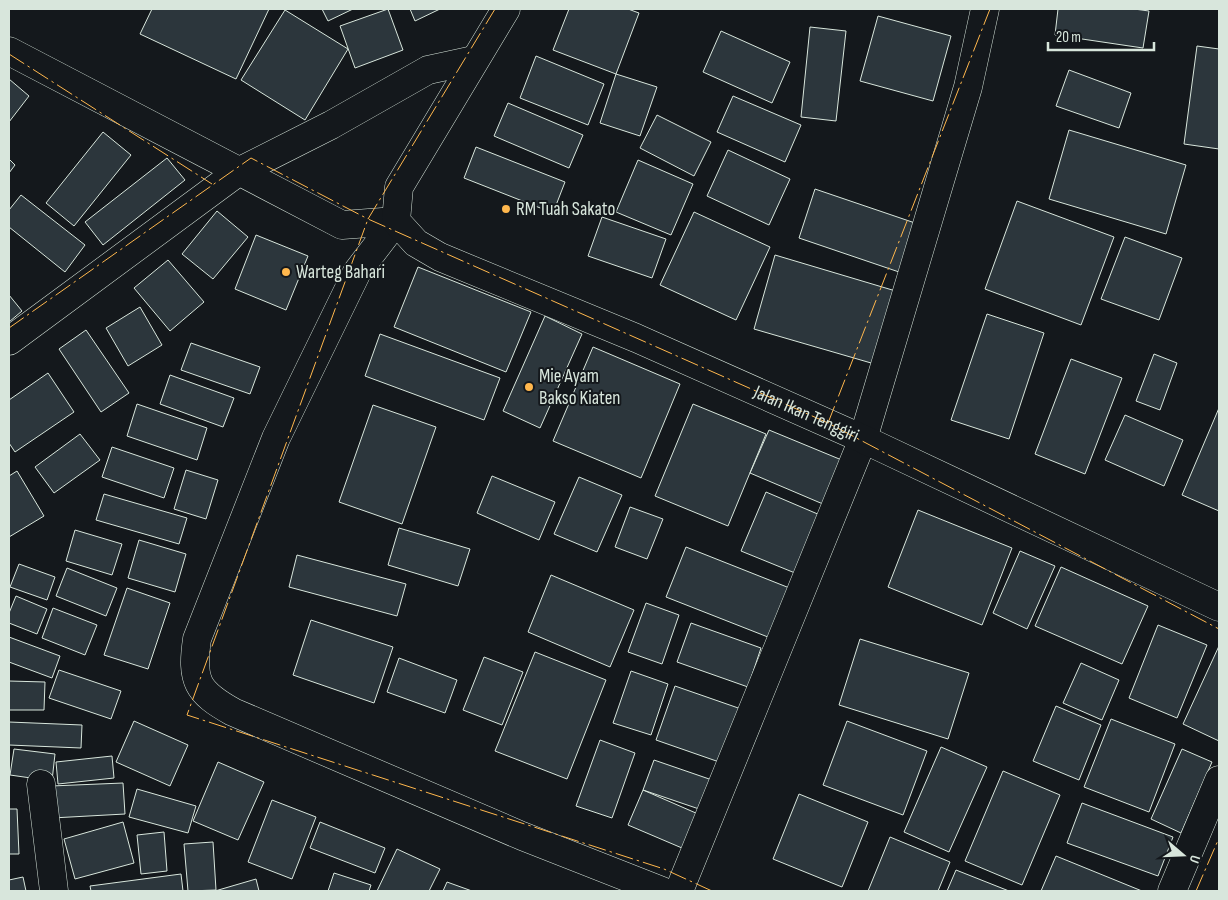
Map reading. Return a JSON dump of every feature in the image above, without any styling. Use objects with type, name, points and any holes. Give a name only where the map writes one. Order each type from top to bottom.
[{"type":"street","points":[[506,9],[399,187],[396,221],[357,272],[276,438],[197,639],[194,664],[199,685],[210,700],[233,712],[513,832],[662,891]]},
{"type":"street","points":[[679,891],[863,438],[968,87],[985,9]]},
{"type":"street","points":[[9,51],[342,225],[396,221]]},
{"type":"street","points":[[9,341],[238,172],[331,125],[428,70],[474,60]]},
{"type":"street","name":"Jalan Ikan Tenggiri","points":[[396,221],[416,243],[440,257],[636,338],[863,438],[1219,607]]},
{"type":"street","points":[[1172,891],[1219,780]]},
{"type":"street","points":[[41,784],[54,891]]},
{"type":"building","points":[[152,9],[269,9],[236,79],[140,34]]},
{"type":"building","points":[[322,9],[353,9],[328,21]]},
{"type":"building","points":[[388,9],[403,50],[355,68],[340,26]]},
{"type":"building","points":[[410,9],[440,9],[415,21]]},
{"type":"building","points":[[569,9],[628,9],[639,13],[616,74],[553,50]]},
{"type":"building","points":[[1058,9],[1134,9],[1149,11],[1143,48],[1055,35]]},
{"type":"building","points":[[285,10],[348,49],[305,120],[241,80]]},
{"type":"building","points":[[878,16],[951,36],[933,101],[860,81]]},
{"type":"building","points":[[810,27],[846,31],[836,121],[801,117]]},
{"type":"building","points":[[721,31],[790,62],[772,103],[703,72]]},
{"type":"building","points":[[1197,46],[1219,49],[1219,149],[1184,144]]},
{"type":"building","points":[[536,56],[604,84],[588,125],[520,98]]},
{"type":"building","points":[[1069,70],[1131,93],[1119,128],[1056,106]]},
{"type":"building","points":[[616,74],[657,87],[640,136],[600,123]]},
{"type":"building","points":[[9,79],[29,96],[9,122]]},
{"type":"building","points":[[733,96],[801,125],[785,162],[717,132]]},
{"type":"building","points":[[508,103],[583,135],[569,168],[494,136]]},
{"type":"building","points":[[657,115],[711,142],[694,176],[640,148]]},
{"type":"building","points":[[1069,130],[1186,165],[1166,234],[1049,199]]},
{"type":"building","points":[[103,132],[131,155],[74,226],[46,203]]},
{"type":"building","points":[[476,147],[565,182],[553,213],[464,178]]},
{"type":"building","points":[[728,150],[790,179],[769,225],[707,196]]},
{"type":"building","points":[[167,158],[185,180],[103,245],[85,222]]},
{"type":"building","points":[[9,159],[15,165],[9,173]]},
{"type":"building","points":[[638,160],[693,184],[671,235],[616,212]]},
{"type":"building","points":[[815,189],[918,224],[902,273],[799,238]]},
{"type":"building","points":[[21,195],[85,245],[65,272],[9,227],[9,210]]},
{"type":"building","points":[[1017,201],[1114,237],[1081,325],[985,289]]},
{"type":"building","points":[[217,211],[248,237],[213,279],[182,254]]},
{"type":"building","points":[[694,212],[770,247],[736,320],[660,285]]},
{"type":"building","points":[[602,217],[666,239],[652,278],[588,256]]},
{"type":"building","points":[[256,235],[308,256],[286,310],[235,289]]},
{"type":"building","points":[[1125,237],[1182,258],[1159,320],[1101,299]]},
{"type":"building","points":[[775,255],[899,292],[878,365],[754,329]]},
{"type":"building","points":[[168,260],[204,302],[170,331],[134,288]]},
{"type":"building","points":[[418,267],[531,312],[506,372],[394,327]]},
{"type":"building","points":[[9,295],[22,311],[9,322]]},
{"type":"building","points":[[140,307],[162,345],[128,366],[106,328]]},
{"type":"building","points":[[987,314],[1044,333],[1009,439],[951,420]]},
{"type":"building","points":[[545,316],[582,334],[540,428],[503,411]]},
{"type":"building","points":[[86,330],[129,393],[101,412],[59,349]]},
{"type":"building","points":[[380,334],[500,378],[484,420],[365,376]]},
{"type":"building","points":[[191,343],[260,367],[250,394],[181,370]]},
{"type":"building","points":[[593,347],[680,384],[641,478],[553,441]]},
{"type":"building","points":[[1154,354],[1177,363],[1160,410],[1136,401]]},
{"type":"building","points":[[1071,359],[1122,378],[1085,474],[1035,454]]},
{"type":"building","points":[[48,373],[74,412],[15,452],[9,443],[9,400]]},
{"type":"building","points":[[170,375],[234,398],[223,427],[160,404]]},
{"type":"building","points":[[137,404],[207,428],[197,460],[127,436]]},
{"type":"building","points":[[693,404],[766,434],[728,526],[655,496]]},
{"type":"building","points":[[373,405],[436,427],[402,524],[339,502]]},
{"type":"building","points":[[1219,408],[1219,511],[1182,495]]},
{"type":"building","points":[[1125,415],[1183,440],[1164,486],[1105,460]]},
{"type":"building","points":[[769,430],[849,463],[830,507],[750,473]]},
{"type":"building","points":[[80,434],[100,460],[54,493],[35,467]]},
{"type":"building","points":[[112,447],[174,468],[164,498],[102,477]]},
{"type":"building","points":[[186,470],[218,480],[206,519],[174,509]]},
{"type":"building","points":[[17,471],[44,516],[9,537],[9,476]]},
{"type":"building","points":[[492,476],[555,502],[539,540],[477,513]]},
{"type":"building","points":[[579,477],[622,495],[597,552],[554,534]]},
{"type":"building","points":[[766,492],[820,515],[795,573],[741,551]]},
{"type":"building","points":[[104,494],[187,518],[179,544],[96,520]]},
{"type":"building","points":[[630,507],[663,519],[647,559],[615,547]]},
{"type":"building","points":[[918,510],[1012,548],[982,625],[888,587]]},
{"type":"building","points":[[399,528],[470,549],[458,586],[388,565]]},
{"type":"building","points":[[75,530],[122,544],[112,575],[66,561]]},
{"type":"building","points":[[139,540],[186,554],[175,592],[128,578]]},
{"type":"building","points":[[686,547],[792,589],[773,639],[666,597]]},
{"type":"building","points":[[1020,551],[1055,566],[1027,629],[993,613]]},
{"type":"building","points":[[297,555],[406,584],[397,616],[289,587]]},
{"type":"building","points":[[19,564],[55,577],[47,600],[10,587]]},
{"type":"building","points":[[1061,567],[1148,606],[1122,664],[1035,626]]},
{"type":"building","points":[[67,568],[117,588],[106,616],[56,596]]},
{"type":"building","points":[[551,575],[634,610],[610,667],[528,632]]},
{"type":"building","points":[[127,588],[170,603],[148,669],[104,655]]},
{"type":"building","points":[[16,596],[47,609],[37,634],[9,623],[9,613]]},
{"type":"building","points":[[646,603],[679,615],[662,664],[628,652]]},
{"type":"building","points":[[53,608],[97,625],[85,655],[42,638]]},
{"type":"building","points":[[311,620],[393,647],[374,703],[293,675]]},
{"type":"building","points":[[691,623],[761,648],[748,687],[677,662]]},
{"type":"building","points":[[1158,625],[1207,645],[1177,718],[1129,698]]},
{"type":"building","points":[[9,637],[60,656],[52,678],[9,662]]},
{"type":"building","points":[[860,639],[969,673],[948,739],[839,705]]},
{"type":"building","points":[[1219,646],[1219,741],[1183,724]]},
{"type":"building","points":[[535,652],[606,680],[567,779],[495,751]]},
{"type":"building","points":[[484,657],[523,672],[502,725],[463,710]]},
{"type":"building","points":[[399,658],[457,680],[445,713],[387,692]]},
{"type":"building","points":[[1081,663],[1119,680],[1102,720],[1063,703]]},
{"type":"building","points":[[59,670],[121,691],[111,719],[49,698]]},
{"type":"building","points":[[631,671],[668,684],[651,735],[613,723]]},
{"type":"building","points":[[9,681],[45,682],[44,710],[9,710]]},
{"type":"building","points":[[675,686],[744,710],[725,764],[656,740]]},
{"type":"building","points":[[1056,706],[1101,725],[1079,780],[1033,761]]},
{"type":"building","points":[[1111,719],[1175,744],[1149,812],[1084,787]]},
{"type":"building","points":[[134,721],[188,745],[170,786],[116,762]]},
{"type":"building","points":[[847,721],[927,751],[903,815],[823,785]]},
{"type":"building","points":[[9,722],[82,725],[81,748],[9,745]]},
{"type":"building","points":[[600,740],[635,753],[612,818],[576,806]]},
{"type":"building","points":[[941,747],[987,767],[949,852],[904,832]]},
{"type":"building","points":[[14,749],[55,754],[52,781],[10,775]]},
{"type":"building","points":[[1182,749],[1212,762],[1181,833],[1151,819]]},
{"type":"building","points":[[112,756],[114,778],[58,784],[56,762]]},
{"type":"building","points":[[654,760],[715,781],[705,811],[643,790]]},
{"type":"building","points":[[218,762],[264,782],[238,840],[193,821]]},
{"type":"building","points":[[1003,771],[1060,795],[1022,885],[965,861]]},
{"type":"building","points":[[123,783],[125,814],[52,818],[51,786]]},
{"type":"building","points":[[137,789],[196,806],[188,833],[129,817]]},
{"type":"building","points":[[643,790],[705,817],[689,851],[628,825]]},
{"type":"building","points":[[799,794],[868,822],[842,887],[773,859]]},
{"type":"building","points":[[272,800],[316,817],[292,879],[248,862]]},
{"type":"building","points":[[1082,803],[1173,837],[1158,876],[1067,843]]},
{"type":"building","points":[[9,809],[17,809],[19,854],[9,854]]},
{"type":"building","points":[[123,822],[134,863],[75,879],[64,839]]},
{"type":"building","points":[[320,822],[385,848],[375,873],[310,848]]},
{"type":"building","points":[[164,832],[167,871],[141,874],[137,835]]},
{"type":"building","points":[[890,837],[950,862],[938,891],[868,891]]},
{"type":"building","points":[[213,842],[216,890],[188,891],[184,844]]},
{"type":"building","points":[[397,849],[440,869],[429,891],[377,891]]},
{"type":"building","points":[[1056,856],[1142,891],[1041,891]]},
{"type":"building","points":[[956,870],[1009,891],[947,891]]},
{"type":"building","points":[[334,873],[371,885],[369,891],[328,891]]},
{"type":"building","points":[[181,874],[183,891],[91,891],[90,886]]},
{"type":"building","points":[[23,877],[26,891],[9,891],[9,880]]},
{"type":"building","points":[[256,879],[259,891],[215,891]]},
{"type":"building","points":[[447,882],[472,891],[443,891]]},
{"type":"power","points":[[9,328],[251,158],[368,219],[495,9]]},
{"type":"power","points":[[828,423],[990,9]]},
{"type":"power","points":[[9,54],[212,184]]},
{"type":"power","points":[[712,891],[664,869],[187,715],[368,219],[828,423],[1219,629]]},
{"type":"power","points":[[1196,891],[1219,838]]},
{"type":"place","name":"RM Tuah Sakato","points":[[506,209]]},
{"type":"place","name":"Warteg Bahari","points":[[286,272]]},
{"type":"place","name":"Mie Ayam Bakso Kiaten","points":[[529,387]]}]
